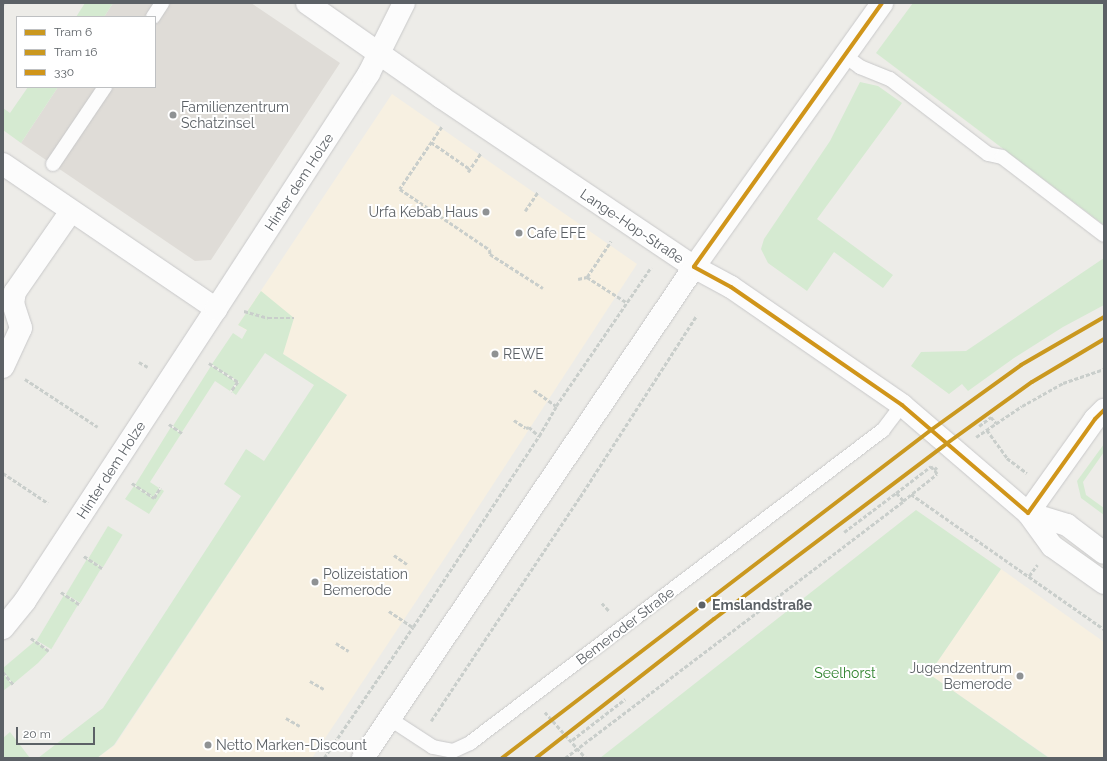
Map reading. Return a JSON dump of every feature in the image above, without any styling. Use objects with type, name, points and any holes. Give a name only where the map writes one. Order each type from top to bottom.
[{"type":"street","name":"Lange-Hop-Straße","points":[[307,3],[440,97],[694,267],[731,287],[902,405],[1028,513]]},
{"type":"street","name":"Hinter dem Holze","points":[[3,628],[25,601],[369,73],[404,3]]},
{"type":"street","points":[[363,758],[694,267],[882,3]]},
{"type":"street","points":[[3,164],[216,309]]},
{"type":"street","points":[[4,366],[21,328],[13,304],[15,292],[71,210]]},
{"type":"street","points":[[1028,513],[1095,419],[1104,410]]},
{"type":"street","points":[[1028,513],[1067,526],[1104,553]]},
{"type":"street","points":[[1028,513],[1052,546],[1104,583]]},
{"type":"lane","points":[[154,16],[162,3]]},
{"type":"lane","points":[[845,56],[860,67],[890,80],[988,154],[1002,157],[1104,235]]},
{"type":"lane","points":[[53,164],[104,88]]},
{"type":"lane","name":"Bemeroder Straße","points":[[390,719],[433,748],[453,751],[470,743],[883,430],[902,405]]},
{"type":"path","points":[[443,125],[400,189],[490,250],[490,254],[543,288]]},
{"type":"path","points":[[431,142],[470,169]]},
{"type":"path","points":[[468,172],[482,151]]},
{"type":"path","points":[[525,211],[539,190]]},
{"type":"path","points":[[578,279],[587,276],[611,240]]},
{"type":"path","points":[[324,758],[413,627],[556,406],[626,302],[645,279],[651,267]]},
{"type":"path","points":[[587,276],[626,302]]},
{"type":"path","points":[[242,309],[268,318],[294,318]]},
{"type":"path","points":[[420,738],[580,497],[697,315]]},
{"type":"path","points":[[4,366],[98,426]]},
{"type":"path","points":[[213,366],[238,382],[231,392]]},
{"type":"path","points":[[979,435],[996,423],[1063,383],[1104,368]]},
{"type":"path","points":[[534,390],[556,406]]},
{"type":"path","points":[[979,426],[991,417],[996,423]]},
{"type":"path","points":[[514,420],[526,428],[530,427],[538,436]]},
{"type":"path","points":[[174,427],[182,432]]},
{"type":"path","points":[[987,430],[1007,458],[1030,475]]},
{"type":"path","points":[[934,470],[941,465]]},
{"type":"path","points":[[565,758],[579,749],[937,474],[931,466],[844,532]]},
{"type":"path","points":[[3,473],[48,503]]},
{"type":"path","points":[[130,482],[154,498],[160,488]]},
{"type":"path","points":[[896,493],[903,501]]},
{"type":"path","points":[[912,494],[1104,629]]},
{"type":"path","points":[[394,555],[407,564]]},
{"type":"path","points":[[83,556],[102,568]]},
{"type":"path","points":[[60,592],[79,604]]},
{"type":"path","points":[[389,611],[413,627]]},
{"type":"path","points":[[31,638],[50,651]]},
{"type":"path","points":[[336,643],[349,651]]},
{"type":"path","points":[[3,672],[13,684]]},
{"type":"path","points":[[310,681],[324,689]]},
{"type":"path","points":[[531,697],[572,740],[586,758]]},
{"type":"path","points":[[572,740],[625,699]]},
{"type":"path","points":[[286,718],[300,726]]},
{"type":"shaded area","name":"Familienzentrum Schatzinsel","points":[[113,3],[251,3],[340,63],[211,260],[195,261],[21,143],[57,88],[156,88],[156,16],[105,16]]},
{"type":"shaded area","points":[[392,94],[637,264],[312,758],[97,758],[115,745],[347,395],[238,325]]},
{"type":"shaded area","points":[[1001,569],[1104,642],[1104,758],[1050,758],[929,674]]},
{"type":"green space","points":[[85,3],[113,3],[105,16],[77,16]]},
{"type":"green space","points":[[913,3],[1104,3],[1104,225],[876,53]]},
{"type":"green space","points":[[860,82],[878,86],[902,103],[817,219],[893,275],[883,288],[834,252],[807,291],[768,263],[761,249],[764,239],[830,141]]},
{"type":"green space","points":[[27,88],[57,88],[21,143],[3,130],[3,108],[10,113]]},
{"type":"green space","points":[[1104,258],[1104,305],[1063,327],[1014,358],[968,391],[962,384],[949,394],[911,366],[921,352],[966,351]]},
{"type":"green space","points":[[261,291],[294,318],[283,354],[347,395],[114,745],[97,758],[38,758],[103,708],[241,496],[224,484],[246,449],[264,461],[314,385],[265,353],[236,395],[232,392],[239,382],[212,364],[233,333],[242,339],[247,330],[238,325]]},
{"type":"green space","points":[[211,366],[236,382],[230,391],[215,381],[182,432],[173,426]]},
{"type":"green space","points":[[171,427],[181,434],[150,482],[159,488],[153,497],[135,485]]},
{"type":"green space","points":[[1104,444],[1104,452],[1083,482],[1086,495],[1104,508],[1104,515],[1081,498],[1077,481]]},
{"type":"green space","points":[[134,486],[154,498],[161,489],[164,491],[149,514],[125,499]]},
{"type":"green space","name":"Seelhorst","points":[[916,510],[1001,569],[929,674],[1049,758],[600,758]]},
{"type":"green space","points":[[108,526],[123,535],[103,567],[88,559]]},
{"type":"green space","points":[[87,559],[102,568],[80,603],[66,594]]},
{"type":"green space","points":[[64,595],[79,604],[51,649],[37,640]]},
{"type":"green space","points":[[35,641],[49,651],[38,663],[13,684],[3,671],[3,668]]},
{"type":"green space","points":[[3,673],[12,684],[3,691]]},
{"type":"green space","points":[[10,732],[30,758],[3,758],[3,738]]},
{"type":"tram line","name":"6","points":[[502,758],[931,430],[1021,365],[1104,317]]},
{"type":"tram line","name":"16","points":[[536,758],[714,619],[946,444],[1032,382],[1104,339]]},
{"type":"transit line","name":"330","points":[[882,3],[694,267],[731,287],[902,405],[1028,513],[1095,419],[1104,410]]},
{"type":"place","name":"Familienzentrum Schatzinsel","points":[[173,115]]},
{"type":"place","name":"Urfa Kebab Haus","points":[[486,212]]},
{"type":"place","name":"Cafe EFE","points":[[519,233]]},
{"type":"place","name":"REWE","points":[[495,354]]},
{"type":"place","name":"Polizeistation Bemerode","points":[[315,582]]},
{"type":"place","name":"Emslandstraße","points":[[702,605]]},
{"type":"place","name":"Jugendzentrum Bemerode","points":[[1020,676]]},
{"type":"place","name":"Netto Marken-Discount","points":[[208,745]]}]
